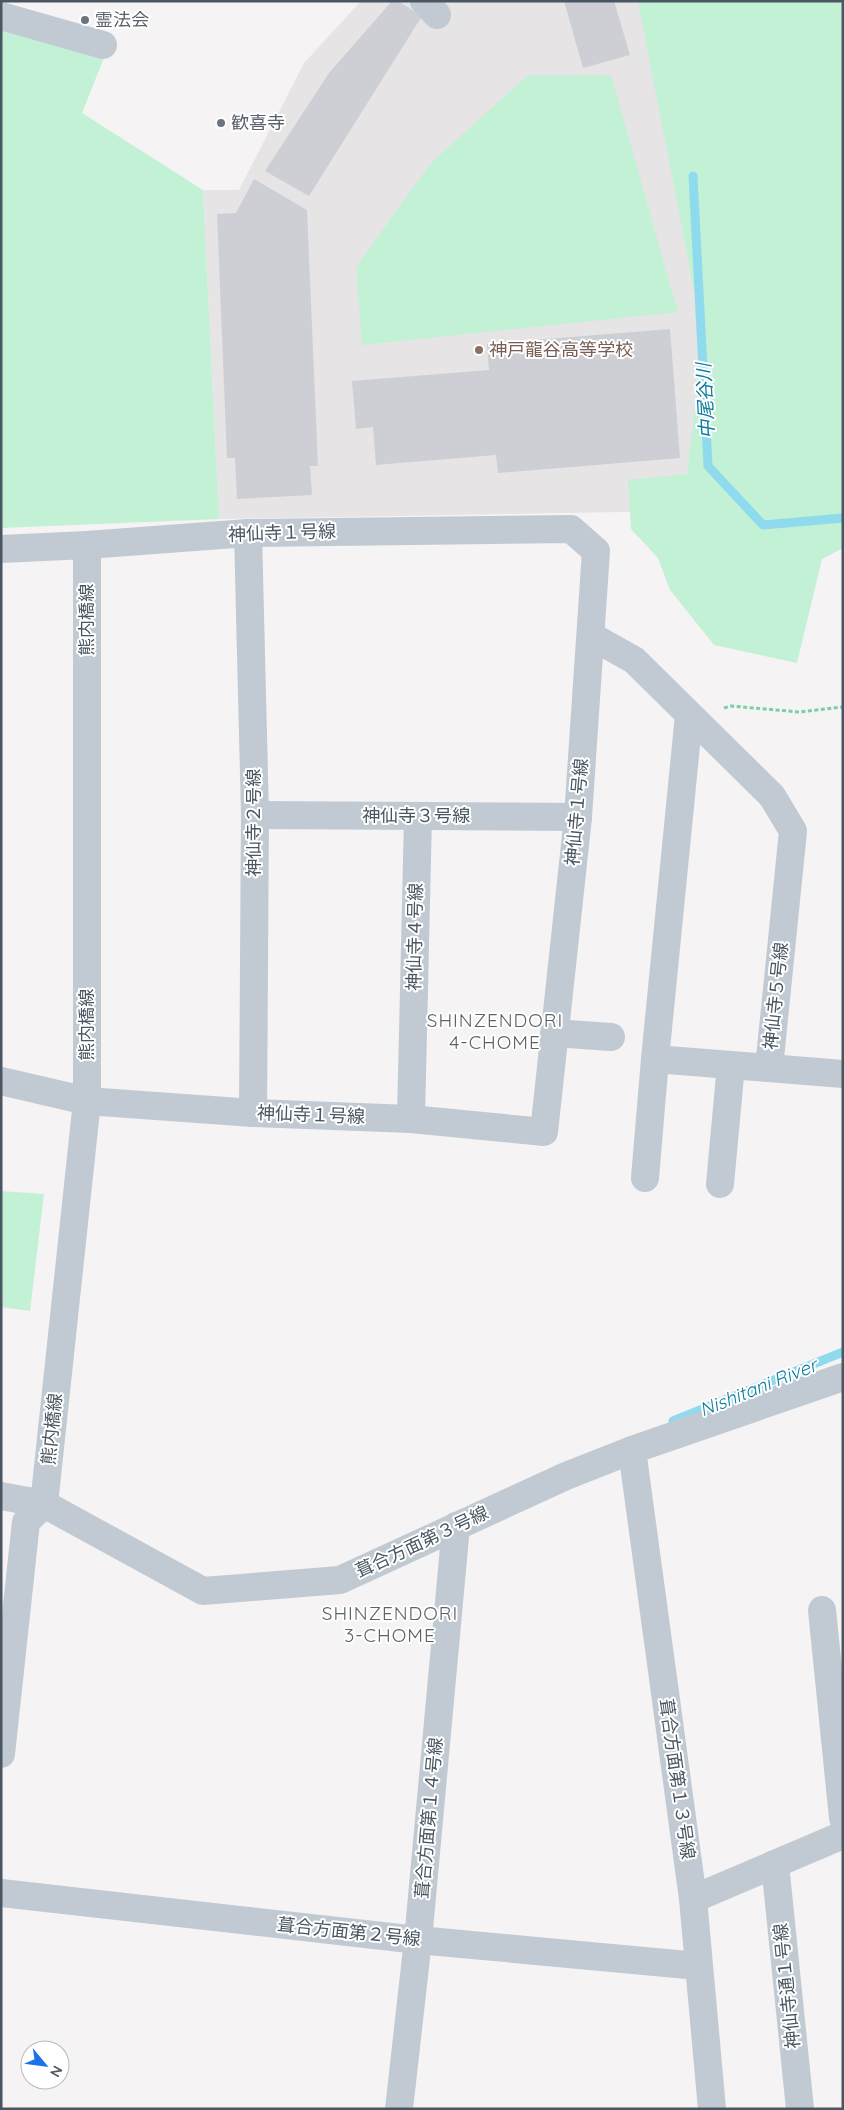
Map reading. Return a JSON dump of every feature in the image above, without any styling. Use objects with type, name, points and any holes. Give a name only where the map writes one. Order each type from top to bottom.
[{"type":"street","points":[[1,16],[103,45]]},
{"type":"street","name":"神仙寺１号線","points":[[1,549],[87,545],[248,533],[571,529],[596,551],[592,636],[578,817],[544,1132],[410,1119],[253,1113],[87,1101],[1,1082]]},
{"type":"street","name":"神仙寺２号線","points":[[248,533],[255,815],[253,1113]]},
{"type":"street","name":"熊内橋線","points":[[44,1504],[87,1101],[87,545]]},
{"type":"street","name":"神仙寺５号線","points":[[592,636],[634,660],[772,796],[793,831],[769,1068],[656,1059]]},
{"type":"street","points":[[645,1178],[689,715]]},
{"type":"street","name":"神仙寺３号線","points":[[255,815],[578,817]]},
{"type":"street","name":"神仙寺４号線","points":[[410,1119],[418,816]]},
{"type":"street","points":[[554,1034],[611,1037]]},
{"type":"street","points":[[720,1184],[731,1065]]},
{"type":"street","points":[[769,1068],[843,1074]]},
{"type":"street","name":"葺合方面第３号線","points":[[1,1496],[44,1504],[203,1591],[340,1580],[566,1476],[632,1450],[843,1377]]},
{"type":"street","name":"葺合方面第１３号線","points":[[632,1450],[693,1899],[712,2109]]},
{"type":"street","points":[[1,1754],[26,1522],[44,1504]]},
{"type":"street","name":"葺合方面第１４号線","points":[[399,2109],[418,1940],[456,1526]]},
{"type":"street","points":[[822,1610],[843,1818]]},
{"type":"street","points":[[693,1899],[843,1835]]},
{"type":"street","name":"神仙寺通１号線","points":[[775,1864],[800,2109]]},
{"type":"street","name":"葺合方面第２号線","points":[[1,1893],[418,1940],[698,1966]]},
{"type":"path","points":[[689,715],[731,706],[799,712],[843,707]]},
{"type":"shaded area","name":"神戸龍谷高等学校","points":[[361,1],[652,1],[789,509],[219,519],[203,190],[239,190],[304,63]]},
{"type":"green space","points":[[638,1],[843,1],[843,548],[822,559],[797,663],[714,645],[670,590],[658,558],[631,529],[628,480],[687,474],[703,337]]},
{"type":"green space","points":[[1,26],[105,55],[82,113],[203,190],[219,519],[1,528]]},
{"type":"green space","points":[[528,75],[611,75],[678,312],[362,345],[356,267],[431,163]]},
{"type":"green space","points":[[1,1191],[44,1194],[30,1311],[1,1307]]},
{"type":"building","points":[[392,1],[398,1],[422,16],[309,196],[265,171],[329,73]]},
{"type":"building","points":[[564,1],[614,1],[630,55],[583,68]]},
{"type":"building","points":[[254,179],[307,210],[318,466],[310,466],[312,495],[237,499],[235,458],[227,458],[217,214],[236,213]]},
{"type":"building","points":[[670,329],[680,458],[498,473],[496,455],[376,465],[373,427],[356,429],[352,381],[489,370],[487,344]]},
{"type":"waterway","name":"中尾谷川","points":[[693,176],[708,466],[763,525],[843,518]]},
{"type":"waterway","name":"Nishitani River","points":[[673,1421],[843,1352]]},
{"type":"place","name":"霊法会","points":[[85,20]]},
{"type":"place","name":"歓喜寺","points":[[221,123]]},
{"type":"place","name":"神戸龍谷高等学校","points":[[479,350]]},
{"type":"district","name":"SHINZENDORI 4-CHOME","points":[[495,1031]]},
{"type":"district","name":"SHINZENDORI 3-CHOME","points":[[390,1624]]}]
